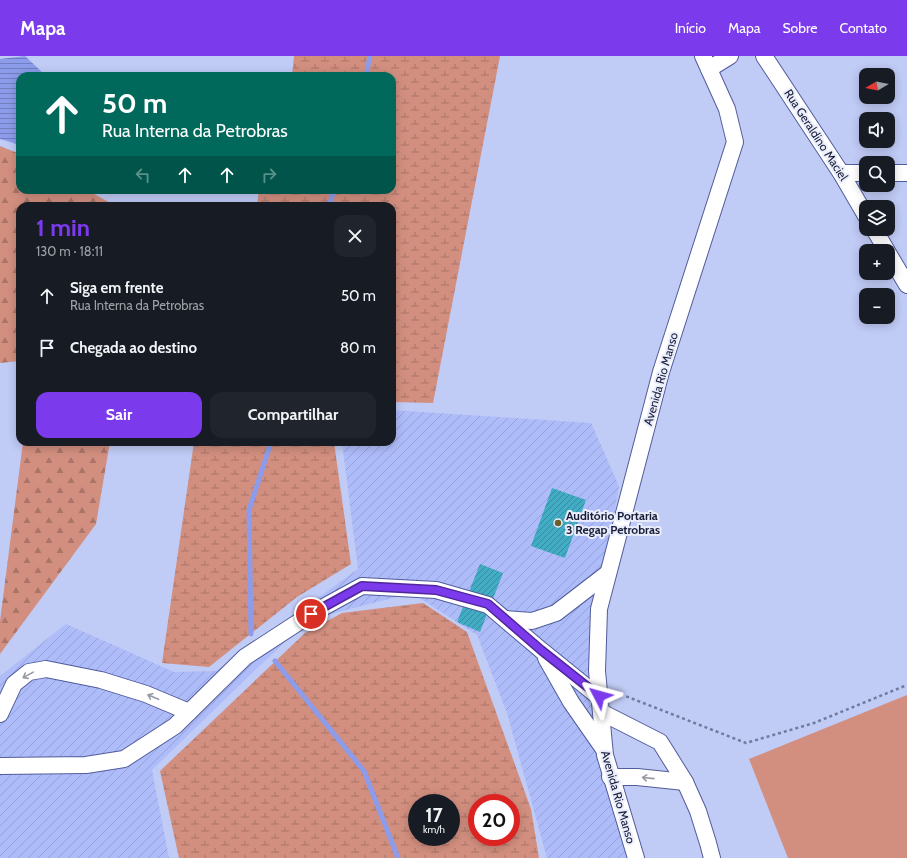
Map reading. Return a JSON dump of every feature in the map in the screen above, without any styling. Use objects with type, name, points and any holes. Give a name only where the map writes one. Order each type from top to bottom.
[{"type":"street","points":[[706,62],[730,56]]},
{"type":"street","name":"Rua Geraldino Maciel","points":[[764,56],[841,173],[859,204]]},
{"type":"street","name":"Avenida Rio Manso","points":[[636,858],[610,777],[604,751],[597,671],[599,609],[661,372],[735,142],[726,108],[706,62]]},
{"type":"street","points":[[841,173],[859,173]]},
{"type":"street","points":[[895,173],[907,173]]},
{"type":"street","points":[[895,265],[907,285]]},
{"type":"street","points":[[506,619],[532,621],[556,612],[608,574]]},
{"type":"street","points":[[0,766],[86,765],[124,759],[174,726],[246,657],[311,614],[362,586],[436,590],[488,604],[599,698],[660,742],[684,782],[698,811],[712,858]]},
{"type":"street","points":[[541,650],[571,702],[604,751]]},
{"type":"street","points":[[0,714],[14,684],[29,672],[46,669],[101,680],[146,694],[188,712]]},
{"type":"street","points":[[610,777],[638,777],[684,782]]},
{"type":"path","points":[[599,698],[746,743],[814,723],[907,685]]},
{"type":"shaded area","points":[[25,56],[42,72],[16,72],[16,144],[0,139],[0,59]]},
{"type":"shaded area","points":[[396,410],[591,423],[619,486],[590,661],[629,812],[635,858],[547,858],[507,713],[477,635],[412,593],[307,620],[152,770],[169,858],[0,858],[0,676],[66,624],[174,672],[216,671],[358,569],[343,446],[396,446]]},
{"type":"green space","points":[[294,56],[500,56],[433,403],[396,402],[396,202],[258,202],[258,194],[396,194],[396,72],[292,72]]},
{"type":"green space","points":[[0,146],[16,152],[16,194],[94,194],[109,202],[16,202],[16,361],[0,363]]},
{"type":"green space","points":[[22,446],[109,446],[96,524],[0,654],[0,621]]},
{"type":"green space","points":[[193,446],[335,446],[351,564],[297,597],[209,667],[162,663]]},
{"type":"green space","points":[[423,603],[467,632],[531,809],[539,858],[179,858],[160,771],[305,633],[342,613]]},
{"type":"green space","points":[[907,695],[907,858],[788,858],[749,759]]},
{"type":"building","name":"Auditório Portaria 3 Regap Petrobras","points":[[552,488],[586,500],[565,558],[531,546]]},
{"type":"building","points":[[480,564],[503,573],[480,632],[457,622]]},
{"type":"waterway","points":[[367,72],[370,56]]},
{"type":"waterway","points":[[330,202],[333,194]]},
{"type":"waterway","points":[[251,634],[249,510],[270,446]]},
{"type":"waterway","points":[[275,661],[364,771],[398,858]]},
{"type":"place","name":"Auditório Portaria 3 Regap Petrobras","points":[[558,523]]},
{"type":"route","points":[[311,614],[362,586],[436,590],[488,604],[541,650],[599,696]]}]
